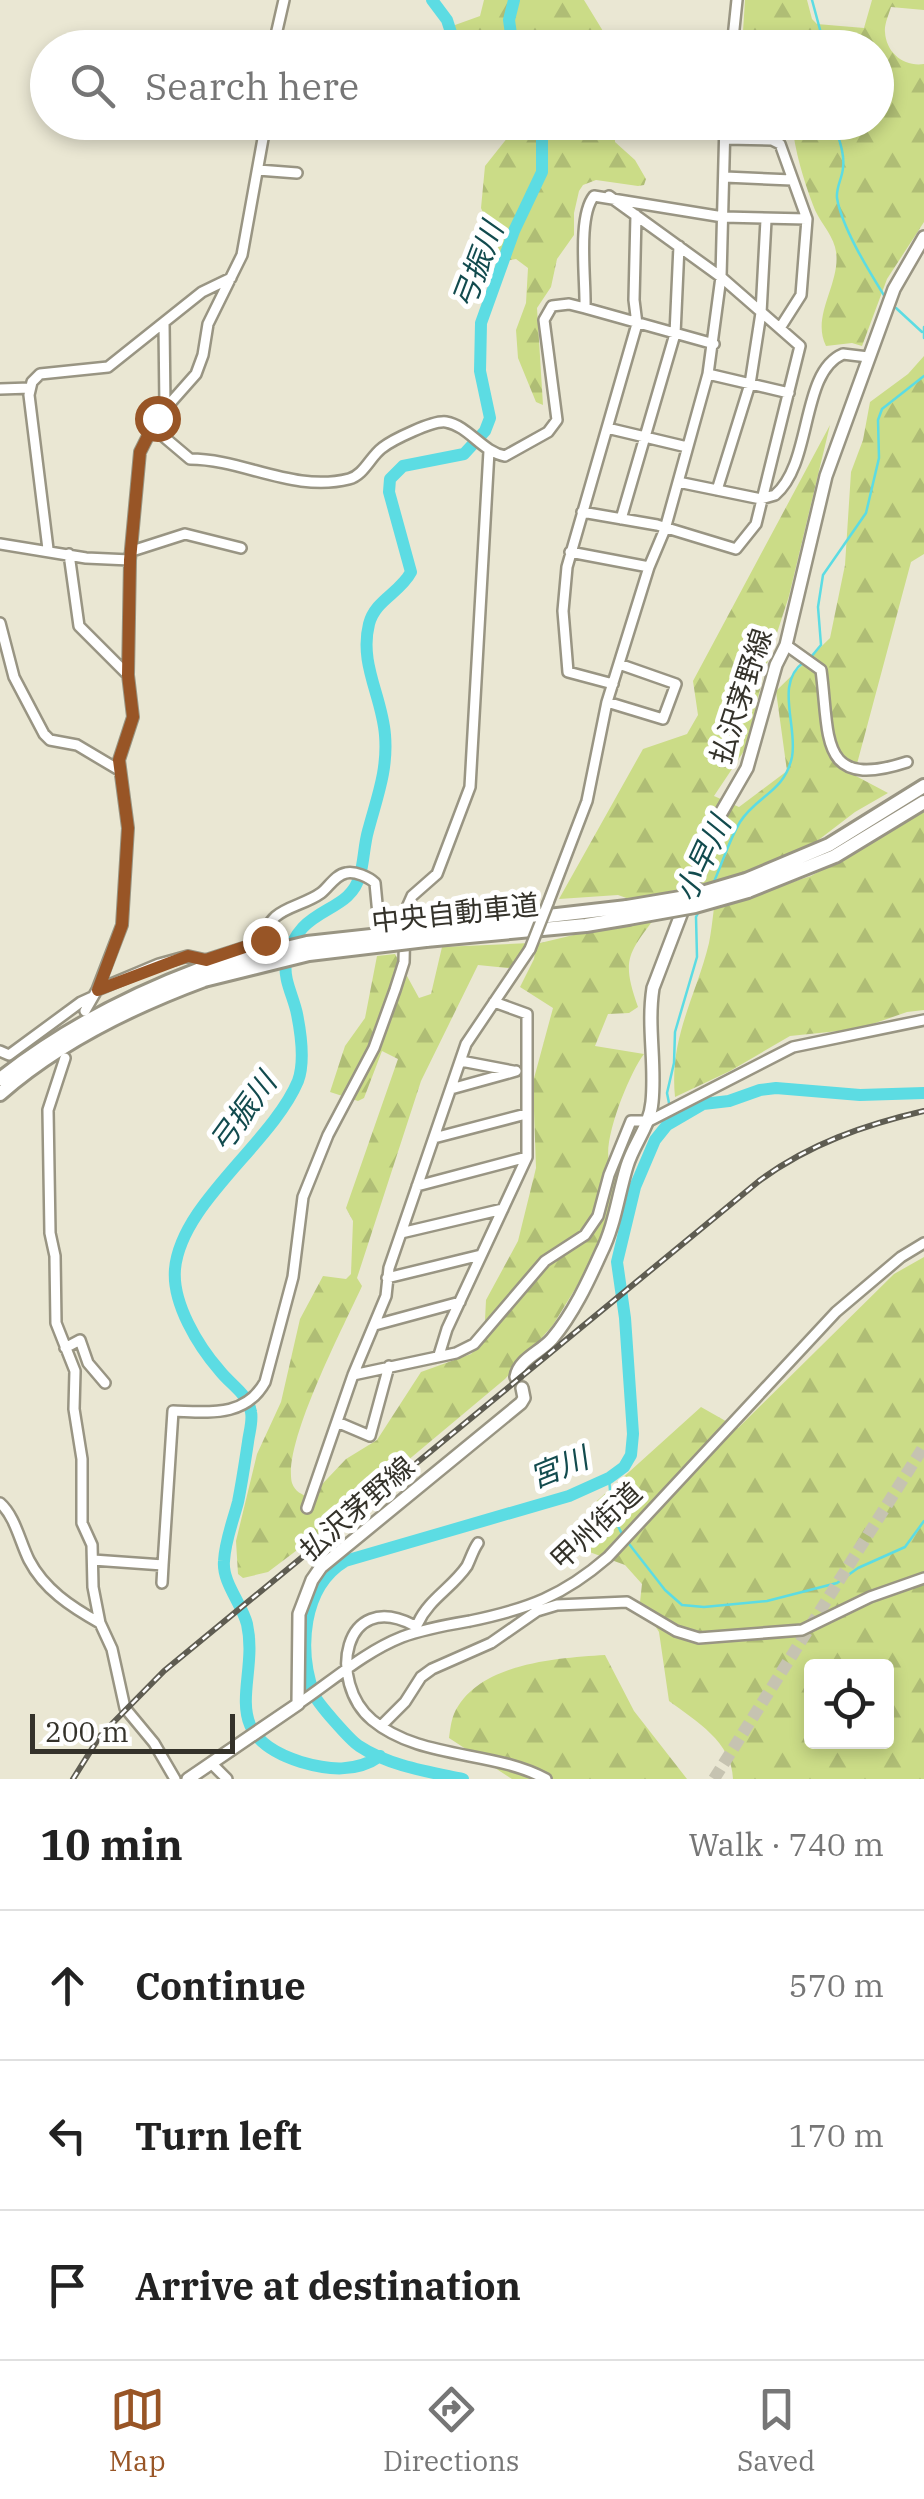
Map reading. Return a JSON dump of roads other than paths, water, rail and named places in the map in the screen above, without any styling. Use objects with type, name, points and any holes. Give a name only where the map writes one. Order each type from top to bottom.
[{"type":"highway","name":"中央自動車道","points":[[747,886],[829,845],[924,786]]},
{"type":"highway","name":"中央自動車道","points":[[0,1078],[84,1021],[143,992],[202,975],[426,935],[586,925],[692,896],[747,886],[835,856],[924,802]]},
{"type":"highway","name":"中央自動車道","points":[[0,1094],[88,1032],[202,975]]},
{"type":"main road","name":"払沢茅野線","points":[[300,1702],[297,1628],[301,1604],[312,1580],[321,1567],[520,1403],[524,1398],[520,1366],[560,1329],[586,1284],[618,1210],[628,1162],[649,1121],[654,1070],[649,1016],[653,988],[717,820],[747,768],[776,665],[786,645],[826,476],[901,273],[924,238]]},
{"type":"main road","name":"甲州街道","points":[[188,1779],[300,1702]]},
{"type":"street","points":[[277,30],[284,0]]},
{"type":"street","points":[[734,30],[738,0]]},
{"type":"street","points":[[85,1011],[122,925],[128,807],[119,770],[120,750],[133,717],[128,675],[140,452],[151,426],[196,374],[208,324],[247,236],[263,140]]},
{"type":"street","points":[[306,1508],[386,1296],[387,1278],[401,1233],[466,1044],[530,949],[587,801],[607,702],[649,567],[665,529],[708,374],[722,277],[725,140]]},
{"type":"street","points":[[772,140],[780,144],[807,219],[802,295],[780,328]]},
{"type":"street","points":[[258,170],[298,173]]},
{"type":"street","points":[[725,177],[792,180]]},
{"type":"street","points":[[585,308],[587,204],[594,196],[723,217],[807,219]]},
{"type":"street","points":[[582,512],[736,549],[754,528],[800,346],[722,277],[609,196]]},
{"type":"street","points":[[613,684],[568,672],[564,612],[570,552],[637,324],[636,215]]},
{"type":"street","points":[[717,490],[750,384],[761,313],[766,220]]},
{"type":"street","points":[[621,519],[675,334],[679,246]]},
{"type":"street","points":[[48,550],[30,388],[40,374],[108,367],[202,292],[231,278]]},
{"type":"street","points":[[151,426],[185,457],[210,459],[288,480],[354,478],[382,447],[437,422],[455,425],[489,451],[505,456],[554,426],[557,413],[544,320],[552,306],[569,304],[714,344]]},
{"type":"street","points":[[164,323],[165,408]]},
{"type":"street","points":[[678,482],[762,499],[775,495],[789,478],[826,364],[843,354],[868,357]]},
{"type":"street","points":[[708,374],[789,394]]},
{"type":"street","points":[[0,389],[30,388]]},
{"type":"street","points":[[607,428],[688,447]]},
{"type":"street","points":[[162,1583],[173,1411],[231,1411],[258,1394],[265,1382],[293,1278],[302,1197],[385,1019],[404,962],[405,923],[412,896],[437,874],[470,787],[489,451]]},
{"type":"street","points":[[0,544],[69,554],[132,556],[185,534],[241,548]]},
{"type":"street","points":[[570,552],[649,567]]},
{"type":"street","points":[[69,554],[78,626],[128,675]]},
{"type":"street","points":[[0,622],[14,678],[44,734],[50,740],[74,744],[119,770]]},
{"type":"street","points":[[786,645],[821,670],[832,747],[838,762],[864,772],[907,762]]},
{"type":"street","points":[[607,702],[664,719],[676,684],[619,664]]},
{"type":"street","points":[[0,1050],[9,1055],[95,994],[188,956],[206,960],[265,940],[266,927],[273,917],[320,893],[348,872],[370,878],[377,890],[379,925],[405,923]]},
{"type":"street","points":[[439,1354],[527,1158],[521,1071],[527,1014],[494,1002]]},
{"type":"street","points":[[353,1375],[467,1350],[545,1260],[585,1235],[598,1216],[608,1175],[617,1161],[628,1124],[649,1121],[793,1047],[924,1020]]},
{"type":"street","points":[[65,1058],[50,1100],[50,1233],[55,1256],[54,1308],[75,1370],[82,1523],[92,1544],[92,1587],[100,1623],[112,1650],[125,1708],[154,1743],[175,1779]]},
{"type":"street","points":[[461,1061],[521,1071]]},
{"type":"street","points":[[450,1089],[521,1071]]},
{"type":"street","points":[[434,1138],[526,1114]]},
{"type":"street","points":[[418,1186],[527,1158]]},
{"type":"street","points":[[401,1233],[503,1209]]},
{"type":"street","name":"甲州街道","points":[[300,1702],[382,1646],[404,1636],[522,1614],[560,1594],[608,1557],[836,1312],[886,1269],[924,1244]]},
{"type":"street","points":[[387,1278],[482,1255]]},
{"type":"street","points":[[375,1325],[460,1302]]},
{"type":"street","points":[[65,1348],[80,1340],[88,1363],[105,1383]]},
{"type":"street","points":[[337,1422],[370,1436],[390,1366]]},
{"type":"street","points":[[0,1503],[8,1510],[42,1580],[61,1599],[100,1623]]},
{"type":"street","points":[[478,1544],[467,1565],[441,1595],[426,1605],[418,1623],[382,1617],[370,1618],[358,1627],[348,1646],[347,1670],[353,1696],[368,1718],[380,1726],[426,1745],[496,1760],[546,1779]]},
{"type":"street","points":[[93,1560],[163,1565]]},
{"type":"street","points":[[380,1726],[405,1702],[421,1677],[491,1643],[522,1614],[558,1605],[627,1602],[676,1631],[700,1638],[802,1630],[870,1597],[924,1578]]},
{"type":"street","points":[[211,1763],[227,1779]]},
{"type":"waterway","name":"弓振川","points":[[432,0],[450,30]]},
{"type":"waterway","points":[[510,30],[514,0]]},
{"type":"waterway","points":[[812,0],[820,30]]},
{"type":"waterway","name":"弓振川","points":[[380,1756],[352,1767],[311,1765],[274,1750],[257,1737],[249,1721],[247,1624],[226,1577],[224,1561],[241,1487],[251,1412],[246,1400],[195,1337],[178,1296],[175,1269],[193,1220],[269,1127],[298,1081],[301,1039],[286,963],[301,930],[354,888],[383,772],[385,735],[367,653],[369,624],[377,609],[411,572],[389,492],[390,479],[403,466],[464,454],[485,431],[490,418],[480,371],[481,323],[514,231],[542,172],[542,140]]},
{"type":"waterway","points":[[839,140],[843,157],[837,194],[840,210],[885,297]]},
{"type":"waterway","points":[[896,308],[922,332]]},
{"type":"waterway","name":"小早川","points":[[924,327],[924,338]]},
{"type":"waterway","name":"小早川","points":[[811,657],[821,645],[818,607],[823,575],[866,513],[879,458],[878,420],[882,409],[924,376]]},
{"type":"waterway","name":"小早川","points":[[712,886],[740,822],[777,786],[788,769],[793,745],[790,681],[804,662]]},
{"type":"waterway","name":"小早川","points":[[670,1108],[667,1093],[674,1063],[675,1032],[697,957],[699,911]]},
{"type":"waterway","name":"宮川","points":[[463,1779],[371,1753],[355,1743],[321,1705],[309,1677],[305,1639],[312,1603],[320,1587],[345,1561],[569,1496],[624,1467],[631,1455],[633,1434],[617,1262],[635,1187],[655,1140],[667,1125],[703,1104],[776,1088],[860,1095],[924,1093]]},
{"type":"waterway","points":[[609,1478],[612,1514],[622,1534]]},
{"type":"waterway","points":[[626,1540],[665,1590],[682,1605],[704,1607],[767,1601],[837,1583],[858,1568],[905,1547],[924,1521]]},
{"type":"tunnel","points":[[714,1779],[924,1446]]},
{"type":"railway","points":[[73,1779],[100,1736],[164,1671],[759,1181],[797,1156],[838,1137],[924,1111]]}]
